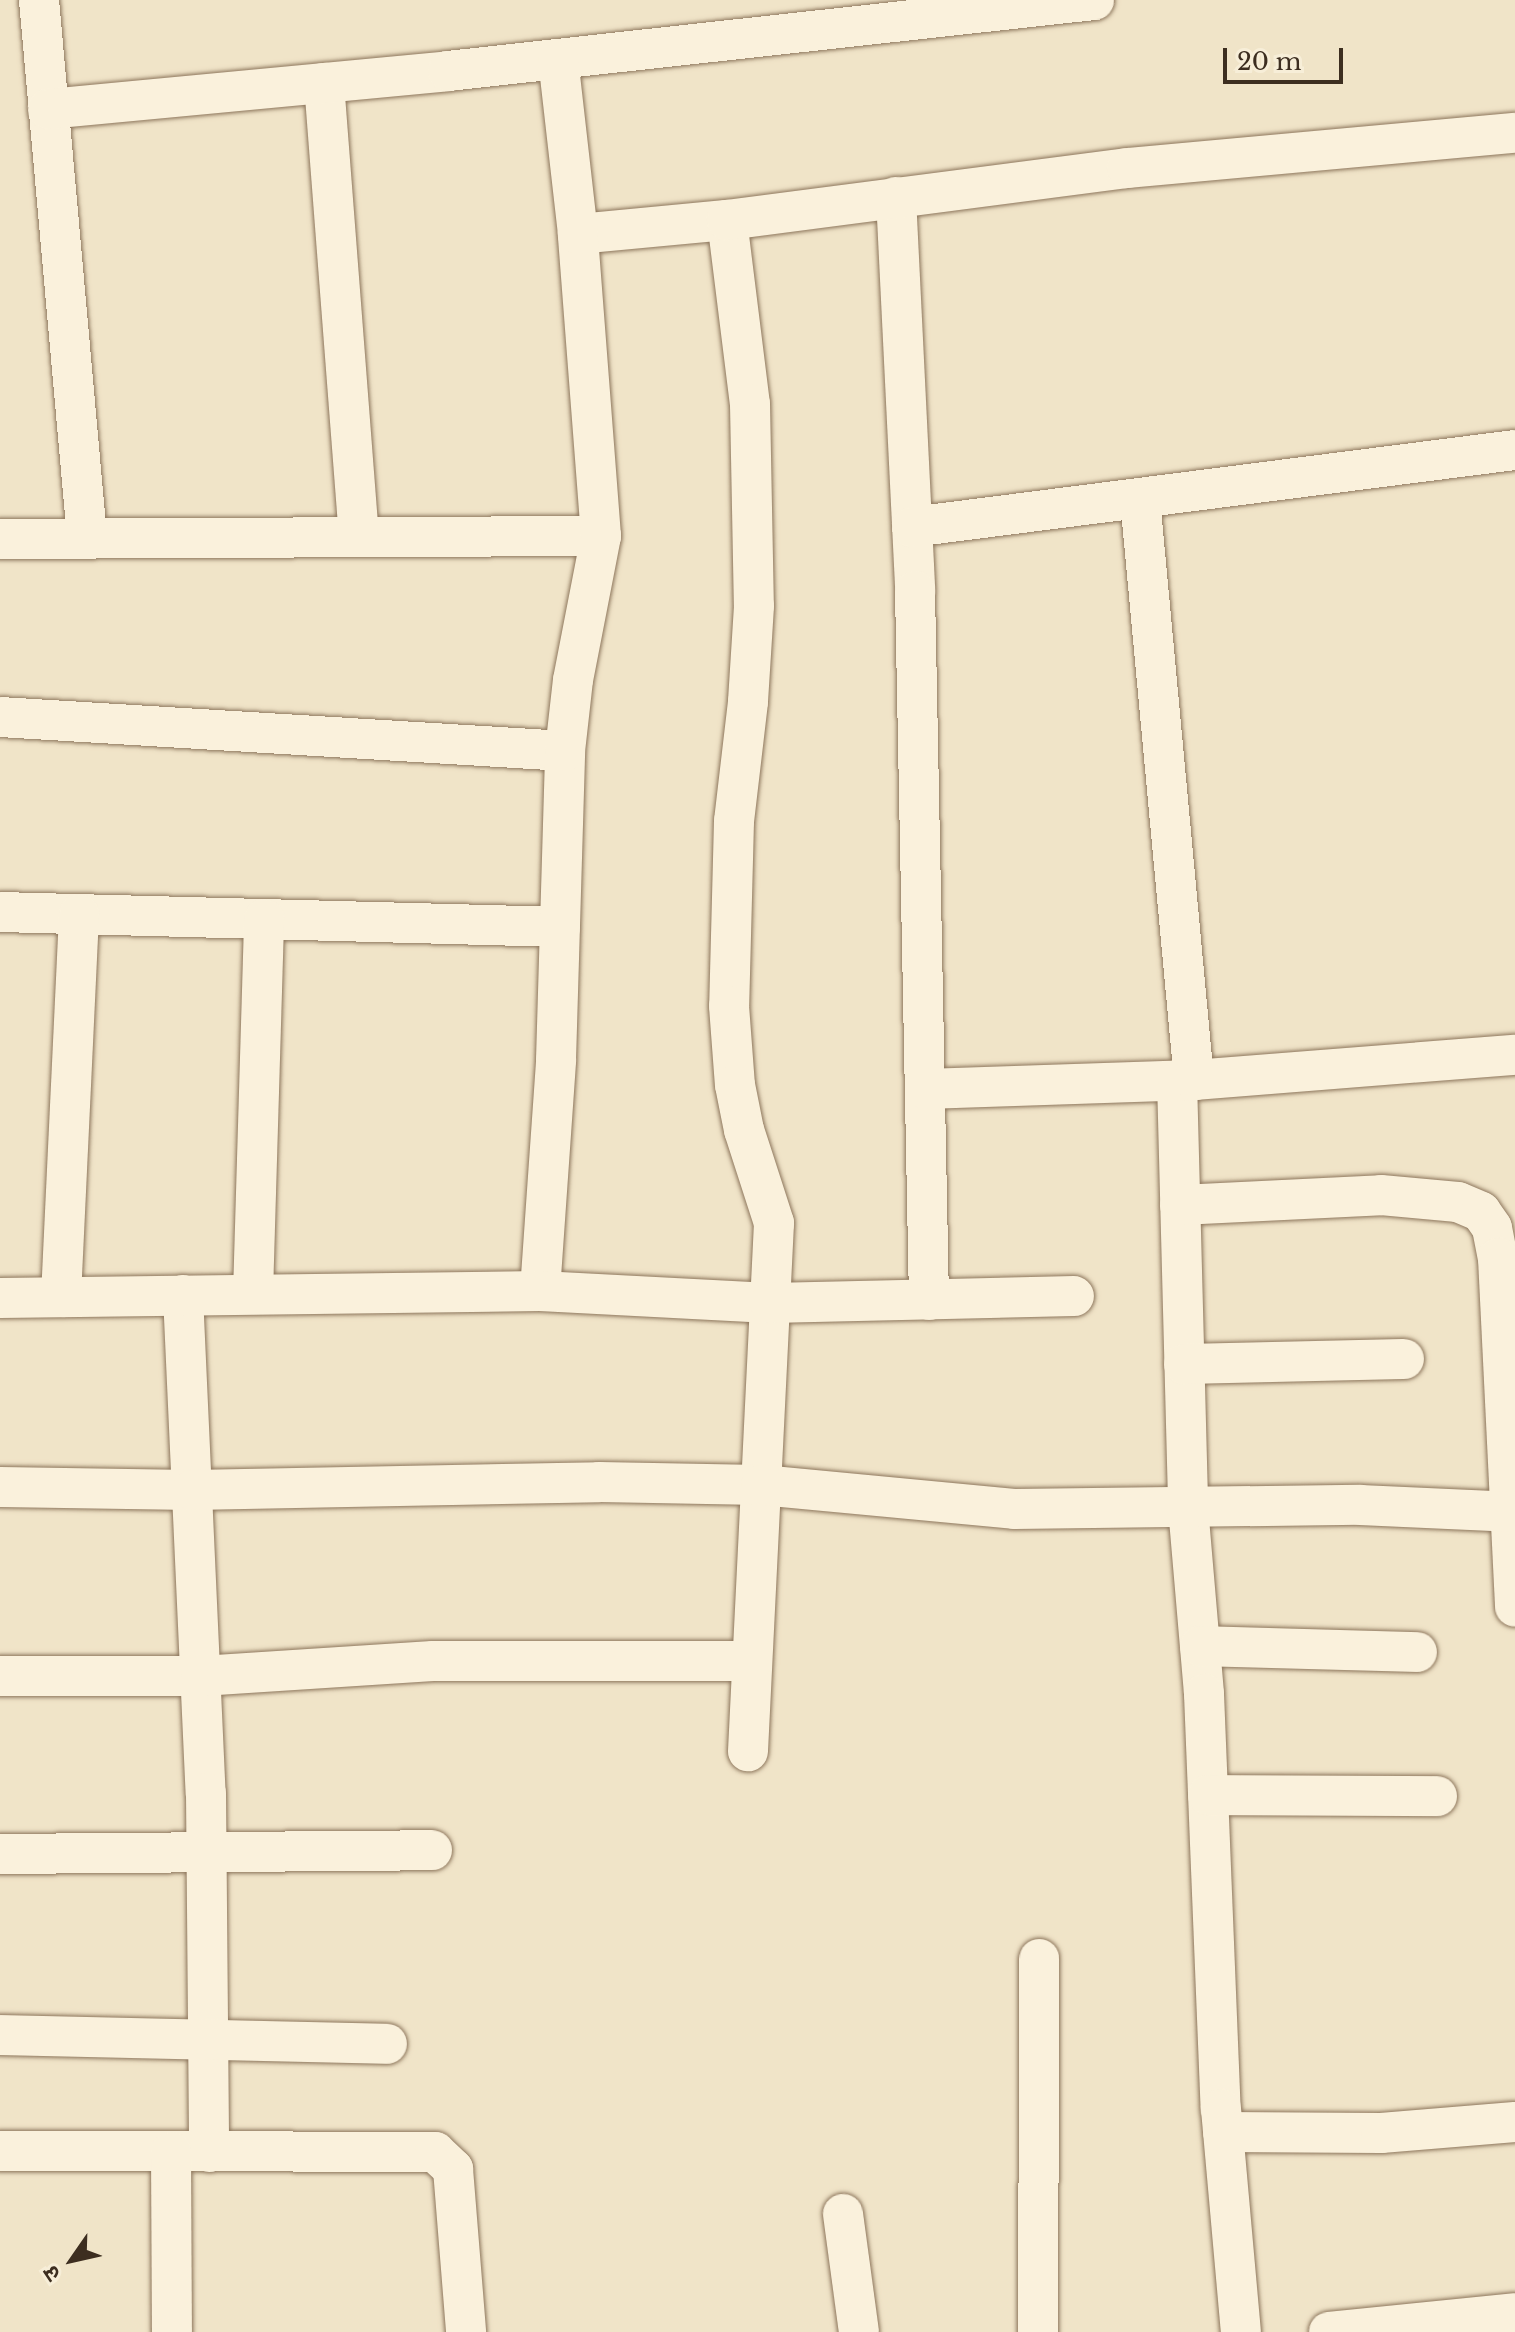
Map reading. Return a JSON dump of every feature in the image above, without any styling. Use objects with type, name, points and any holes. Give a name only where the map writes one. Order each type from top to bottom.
[{"type":"street","points":[[39,0],[87,537]]},
{"type":"street","points":[[48,109],[558,59],[1094,0]]},
{"type":"street","points":[[540,1291],[556,1060],[565,751],[575,668],[601,536],[578,234],[558,59]]},
{"type":"street","points":[[324,83],[359,537]]},
{"type":"street","points":[[578,234],[727,220],[1127,168],[1515,133]]},
{"type":"street","points":[[896,197],[912,527],[929,1300]]},
{"type":"street","points":[[727,220],[750,404],[754,606],[748,702],[734,821],[729,1006],[735,1085],[744,1130],[774,1223],[748,1751]]},
{"type":"street","points":[[912,527],[1515,450]]},
{"type":"street","points":[[1140,499],[1186,1080],[1180,1205],[1188,1507],[1200,1646],[1223,2132],[1241,2332]]},
{"type":"street","points":[[0,539],[601,536]]},
{"type":"street","points":[[0,717],[565,751]]},
{"type":"street","points":[[0,912],[560,927]]},
{"type":"street","points":[[61,1297],[79,914]]},
{"type":"street","points":[[253,1294],[264,919]]},
{"type":"street","points":[[925,1089],[1186,1080],[1515,1055]]},
{"type":"street","points":[[1180,1205],[1381,1195],[1458,1202],[1481,1212],[1492,1228],[1498,1258],[1515,1607]]},
{"type":"street","points":[[0,1298],[540,1291],[770,1303],[1074,1296]]},
{"type":"street","points":[[172,2332],[190,2152],[206,2039],[206,1851],[201,1676],[183,1295]]},
{"type":"street","points":[[1184,1364],[1404,1359]]},
{"type":"street","points":[[0,1487],[192,1490],[599,1482],[761,1485],[1014,1509],[1360,1505],[1512,1512]]},
{"type":"street","points":[[1200,1646],[1417,1652]]},
{"type":"street","points":[[0,1676],[201,1676],[433,1661],[752,1661]]},
{"type":"street","points":[[1208,1795],[1437,1796]]},
{"type":"street","points":[[0,1854],[432,1850]]},
{"type":"street","points":[[1038,2332],[1039,1959]]},
{"type":"street","points":[[0,2035],[387,2044]]},
{"type":"street","points":[[1223,2132],[1381,2133],[1515,2122]]},
{"type":"street","points":[[0,2151],[435,2152],[447,2160],[453,2169],[466,2332]]},
{"type":"street","points":[[843,2214],[859,2332]]},
{"type":"street","points":[[1329,2332],[1515,2313]]}]
